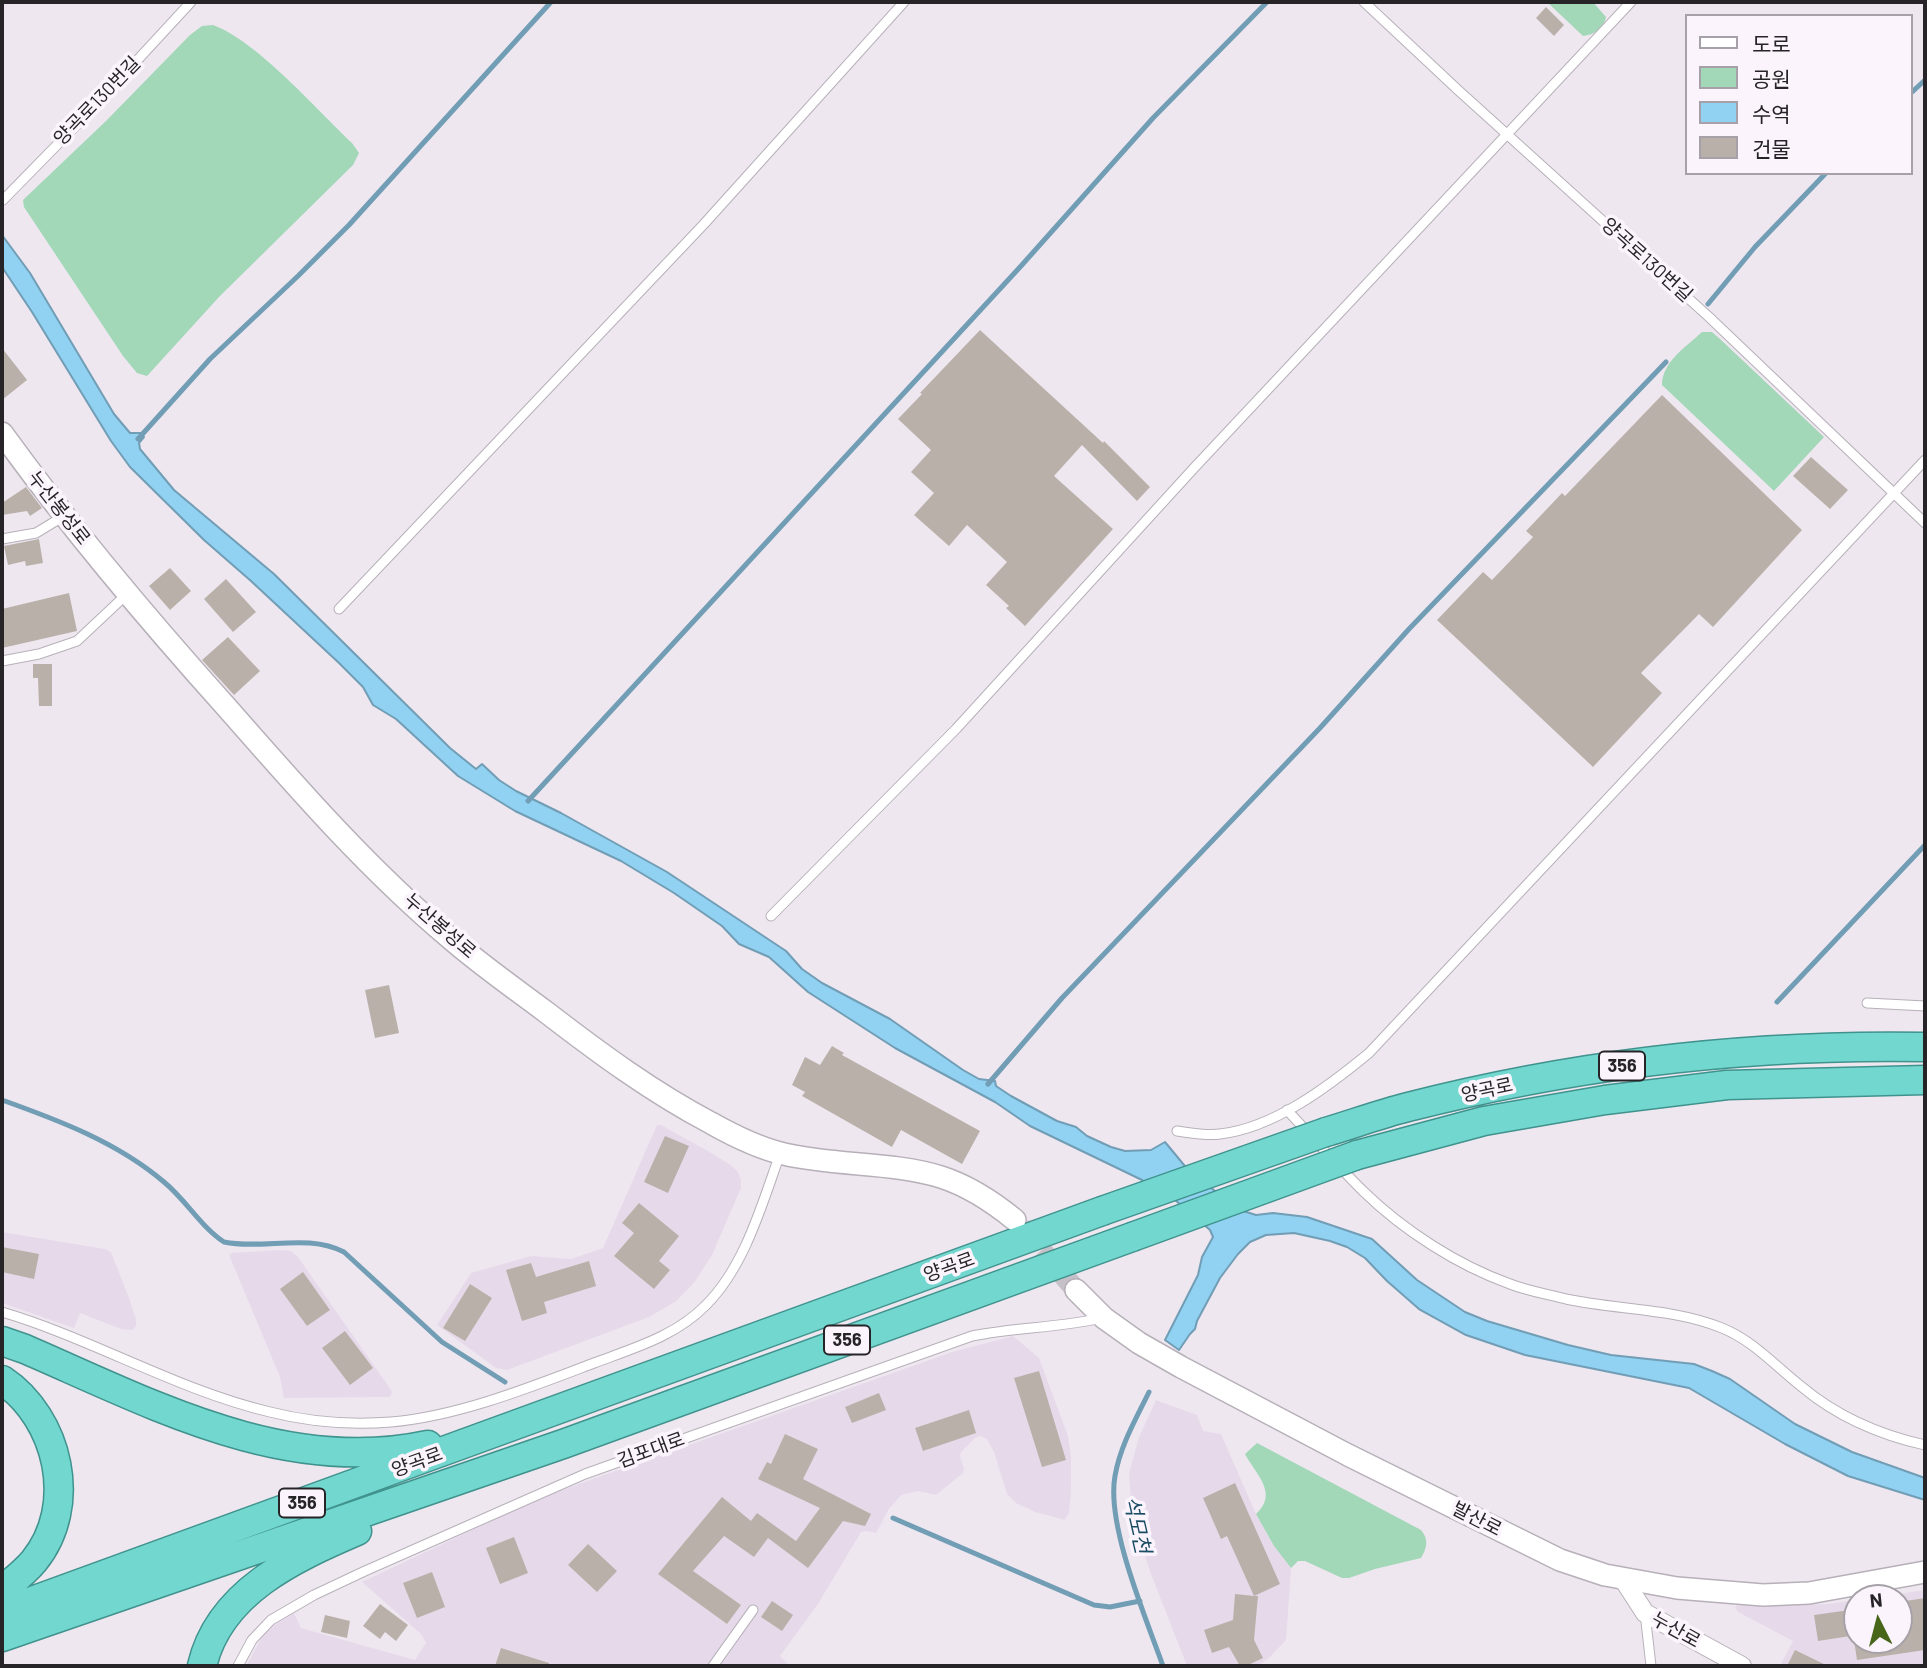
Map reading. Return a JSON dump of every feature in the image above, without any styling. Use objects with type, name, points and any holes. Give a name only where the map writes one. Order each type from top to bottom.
[{"type":"highway","name":"양곡로","points":[[2,1612],[1217,1169],[1406,1107],[1495,1087],[1612,1067],[1732,1052],[1853,1046],[1925,1047]]},
{"type":"highway","name":"양곡로","points":[[2,1637],[563,1444],[1357,1155],[1485,1121],[1605,1100],[1727,1085],[1925,1080]]},
{"type":"highway","points":[[2,1341],[209,1427],[289,1447],[325,1451],[405,1450],[441,1442],[602,1394]]},
{"type":"highway","points":[[2,1381],[17,1391],[36,1412],[51,1438],[57,1463],[59,1491],[54,1519],[46,1541],[34,1561],[2,1590]]},
{"type":"highway","points":[[202,1666],[215,1634],[227,1614],[268,1576],[352,1533],[563,1444]]},
{"type":"street","name":"누산봉성로","points":[[2,433],[127,594],[299,789],[373,866],[451,939],[651,1088],[747,1142],[780,1154],[813,1160],[940,1176],[982,1196],[1016,1220]]},
{"type":"street","name":"발산로","points":[[1076,1290],[1104,1318],[1139,1343],[1181,1367],[1348,1455],[1560,1560],[1623,1579],[1676,1588],[1763,1595],[1809,1593],[1925,1572]]},
{"type":"street","name":"누산로","points":[[1623,1579],[1646,1613],[1742,1666]]},
{"type":"lane","name":"양곡로130번길","points":[[3,200],[191,2]]},
{"type":"lane","points":[[339,608],[704,224],[904,2]]},
{"type":"lane","name":"양곡로130번길","points":[[1364,2],[1719,326],[1833,432],[1925,523]]},
{"type":"lane","points":[[771,916],[956,729],[1194,468],[1631,2]]},
{"type":"lane","points":[[1177,1131],[1204,1135],[1242,1130],[1302,1103],[1370,1053],[1925,460]]},
{"type":"lane","points":[[2,539],[37,533],[64,516]]},
{"type":"lane","points":[[2,661],[39,654],[76,641],[127,594]]},
{"type":"lane","points":[[1867,1003],[1925,1006]]},
{"type":"lane","points":[[1287,1110],[1364,1191],[1388,1212],[1419,1236],[1484,1273],[1510,1284],[1560,1297],[1696,1320],[1721,1328],[1758,1349],[1800,1386],[1841,1414],[1886,1435],[1925,1445]]},
{"type":"lane","points":[[2,1312],[52,1328],[207,1393],[270,1412],[302,1419],[355,1423],[392,1422],[424,1417],[448,1412],[562,1375],[658,1338],[693,1317],[713,1298],[729,1276],[761,1207],[780,1154]]},
{"type":"lane","name":"김포대로","points":[[238,1666],[261,1629],[314,1595],[585,1474],[972,1336],[1104,1318]]},
{"type":"lane","points":[[713,1666],[753,1610]]},
{"type":"lane","points":[[1646,1613],[1651,1666]]},
{"type":"shaded area","points":[[657,1125],[732,1166],[741,1180],[741,1188],[712,1255],[694,1283],[675,1302],[649,1317],[507,1370],[496,1368],[437,1325],[471,1273],[531,1256],[571,1259],[603,1248]]},
{"type":"shaded area","points":[[2,1232],[111,1252],[129,1298],[136,1326],[132,1330],[121,1329],[80,1313],[74,1328],[2,1303]]},
{"type":"shaded area","points":[[291,1251],[298,1257],[389,1387],[392,1392],[390,1397],[284,1398],[280,1377],[229,1255]]},
{"type":"shaded area","points":[[1013,1336],[1039,1358],[1068,1436],[1071,1492],[1069,1513],[1065,1520],[1035,1512],[1016,1503],[1007,1494],[994,1452],[987,1439],[980,1436],[975,1438],[961,1452],[963,1473],[936,1495],[918,1491],[901,1495],[889,1509],[876,1533],[861,1532],[818,1604],[780,1656],[790,1666],[246,1666],[262,1637],[273,1626],[294,1613],[301,1628],[415,1660],[426,1643],[421,1634],[362,1582],[542,1497],[952,1352]]},
{"type":"shaded area","points":[[1156,1400],[1197,1415],[1203,1431],[1221,1434],[1256,1514],[1274,1546],[1291,1568],[1286,1640],[1268,1659],[1256,1666],[1187,1666],[1151,1574],[1138,1535],[1129,1473],[1139,1437]]},
{"type":"shaded area","points":[[1925,1590],[1925,1666],[1780,1666],[1793,1641],[1735,1608],[1737,1605],[1843,1602],[1843,1654],[1913,1654],[1913,1592]]},
{"type":"green space","points":[[1547,2],[1593,2],[1606,17],[1605,21],[1598,30],[1583,36]]},
{"type":"green space","points":[[213,25],[230,33],[267,60],[359,153],[353,165],[219,297],[147,376],[137,373],[123,356],[24,207],[23,200],[106,121],[190,35],[202,26]]},
{"type":"green space","points":[[1702,332],[1712,332],[1824,437],[1774,491],[1662,385],[1670,362]]},
{"type":"green space","points":[[1257,1443],[1421,1530],[1426,1544],[1421,1558],[1349,1578],[1342,1578],[1305,1561],[1298,1561],[1291,1568],[1274,1546],[1256,1514],[1263,1506],[1266,1491],[1245,1454]]},
{"type":"water","points":[[2,235],[30,273],[114,414],[130,433],[141,433],[144,437],[139,443],[140,449],[174,490],[274,574],[450,748],[476,769],[482,764],[516,791],[667,872],[786,951],[802,969],[822,983],[890,1019],[963,1070],[979,1079],[995,1081],[996,1086],[1011,1096],[1057,1121],[1076,1127],[1087,1136],[1125,1151],[1151,1150],[1165,1142],[1189,1171],[1240,1210],[1256,1215],[1273,1213],[1307,1217],[1372,1239],[1417,1280],[1465,1312],[1487,1321],[1611,1355],[1694,1364],[1712,1371],[1730,1379],[1795,1424],[1852,1452],[1925,1478],[1925,1500],[1848,1476],[1785,1444],[1689,1388],[1525,1355],[1466,1335],[1419,1309],[1365,1258],[1347,1247],[1294,1233],[1266,1235],[1250,1242],[1238,1254],[1220,1278],[1195,1329],[1179,1350],[1165,1340],[1198,1275],[1202,1257],[1213,1237],[1210,1230],[1175,1200],[1142,1180],[1030,1126],[995,1102],[895,1048],[808,992],[769,957],[739,944],[722,926],[621,861],[515,811],[458,776],[396,719],[373,705],[363,687],[339,663],[204,540],[130,467],[2,267]]},
{"type":"building","points":[[1546,7],[1564,25],[1554,36],[1536,18]]},
{"type":"building","points":[[980,330],[1103,443],[1104,441],[1150,487],[1137,501],[1082,445],[1054,476],[1113,529],[1025,626],[1006,608],[1009,606],[986,585],[1007,562],[967,525],[949,546],[914,515],[934,493],[911,472],[931,450],[898,419]]},
{"type":"building","points":[[2,348],[27,380],[2,400]]},
{"type":"building","points":[[1662,395],[1802,530],[1713,627],[1699,614],[1641,673],[1662,693],[1593,767],[1437,620],[1483,572],[1492,580],[1533,537],[1526,531],[1562,493],[1565,496]]},
{"type":"building","points":[[1811,457],[1848,490],[1830,509],[1793,476]]},
{"type":"building","points":[[26,487],[42,508],[30,516],[27,511],[2,515],[2,503]]},
{"type":"building","points":[[39,539],[43,563],[26,566],[25,561],[8,565],[4,546]]},
{"type":"building","points":[[170,568],[191,591],[170,610],[149,586]]},
{"type":"building","points":[[226,579],[256,612],[233,632],[204,599]]},
{"type":"building","points":[[69,593],[77,631],[2,648],[2,609]]},
{"type":"building","points":[[228,637],[260,671],[234,695],[202,660]]},
{"type":"building","points":[[33,664],[52,664],[52,706],[39,706],[38,678],[33,678]]},
{"type":"building","points":[[389,985],[399,1033],[375,1038],[365,990]]},
{"type":"building","points":[[832,1046],[844,1053],[842,1055],[980,1131],[962,1164],[901,1130],[892,1147],[802,1096],[805,1092],[792,1085],[805,1057],[820,1065]]},
{"type":"building","points":[[665,1136],[689,1146],[668,1193],[644,1182]]},
{"type":"building","points":[[639,1203],[679,1236],[659,1261],[670,1270],[654,1289],[614,1256],[634,1233],[622,1223]]},
{"type":"building","points":[[2,1247],[39,1254],[34,1279],[2,1272]]},
{"type":"building","points":[[589,1261],[596,1286],[544,1302],[547,1313],[522,1321],[506,1270],[531,1263],[536,1277]]},
{"type":"building","points":[[303,1272],[330,1310],[307,1326],[280,1289]]},
{"type":"building","points":[[470,1284],[492,1298],[465,1341],[443,1328]]},
{"type":"building","points":[[345,1331],[373,1368],[350,1385],[322,1348]]},
{"type":"building","points":[[1039,1371],[1066,1460],[1042,1467],[1014,1378]]},
{"type":"building","points":[[879,1393],[886,1410],[852,1423],[845,1407]]},
{"type":"building","points":[[969,1410],[976,1433],[923,1451],[915,1428]]},
{"type":"building","points":[[785,1434],[818,1449],[803,1479],[871,1514],[865,1526],[843,1521],[808,1568],[768,1538],[754,1557],[724,1536],[693,1571],[741,1605],[727,1624],[658,1574],[722,1497],[751,1521],[757,1513],[796,1541],[820,1508],[758,1479],[767,1462],[771,1464]]},
{"type":"building","points":[[1235,1483],[1280,1584],[1254,1596],[1227,1536],[1221,1539],[1203,1498]]},
{"type":"building","points":[[514,1537],[528,1573],[500,1584],[486,1548]]},
{"type":"building","points":[[588,1544],[617,1571],[597,1592],[568,1565]]},
{"type":"building","points":[[432,1572],[445,1607],[417,1618],[403,1583]]},
{"type":"building","points":[[1235,1594],[1258,1596],[1254,1640],[1263,1658],[1240,1666],[1229,1647],[1212,1653],[1204,1630],[1233,1620]]},
{"type":"building","points":[[1925,1598],[1925,1650],[1913,1652],[1913,1600]]},
{"type":"building","points":[[772,1601],[793,1615],[782,1631],[761,1617]]},
{"type":"building","points":[[380,1604],[408,1625],[396,1641],[385,1632],[380,1639],[363,1626]]},
{"type":"building","points":[[1843,1611],[1843,1637],[1818,1641],[1814,1615]]},
{"type":"building","points":[[325,1615],[350,1621],[347,1638],[321,1632]]},
{"type":"building","points":[[501,1648],[549,1663],[549,1666],[495,1666]]},
{"type":"building","points":[[1795,1650],[1828,1666],[1787,1666]]},
{"type":"building","points":[[1856,1654],[1898,1654],[1857,1660]]},
{"type":"waterway","points":[[138,439],[210,359],[349,225],[551,2]]},
{"type":"waterway","points":[[528,801],[1021,266],[1153,118],[1267,2]]},
{"type":"waterway","points":[[1913,91],[1925,80]]},
{"type":"waterway","points":[[1708,304],[1755,247],[1824,175]]},
{"type":"waterway","points":[[988,1084],[1062,998],[1320,728],[1409,629],[1666,362]]},
{"type":"waterway","points":[[1777,1002],[1925,845]]},
{"type":"waterway","points":[[2,1100],[65,1124],[127,1155],[164,1182],[208,1229],[224,1242],[315,1244],[344,1252],[442,1342],[505,1382]]},
{"type":"waterway","name":"석모천","points":[[1149,1392],[1121,1454],[1115,1476],[1114,1496],[1116,1520],[1129,1571],[1163,1666]]},
{"type":"waterway","points":[[893,1518],[1094,1605],[1110,1607],[1140,1601]]},
{"type":"tunnel","points":[[1021,1227],[1076,1290]]}]
